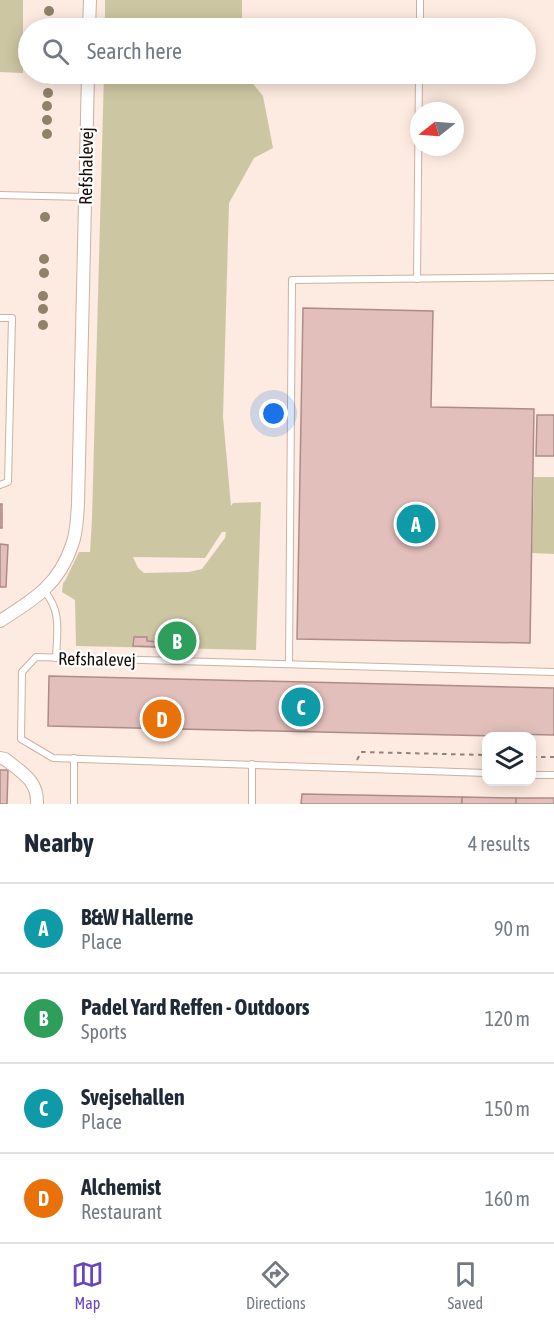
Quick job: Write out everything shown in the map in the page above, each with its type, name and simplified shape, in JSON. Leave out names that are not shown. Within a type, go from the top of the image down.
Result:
[{"type":"street","points":[[89,18],[90,0]]},
{"type":"street","name":"Refshalevej","points":[[0,621],[44,591],[61,572],[73,544],[78,504],[88,84]]},
{"type":"street","points":[[0,758],[5,759],[34,784],[37,804]]},
{"type":"lane","points":[[420,0],[420,18]]},
{"type":"lane","points":[[417,279],[419,84]]},
{"type":"lane","points":[[0,195],[85,197]]},
{"type":"lane","points":[[289,664],[292,280],[554,277]]},
{"type":"lane","points":[[0,318],[12,318],[8,482],[0,485]]},
{"type":"lane","points":[[44,591],[51,599],[57,614],[56,658]]},
{"type":"lane","name":"Refshalevej","points":[[482,773],[53,758],[21,739],[22,672],[36,657],[554,672]]},
{"type":"lane","points":[[74,758],[74,804]]},
{"type":"lane","points":[[252,764],[252,804]]},
{"type":"lane","points":[[536,774],[554,775]]},
{"type":"path","points":[[353,768],[361,752],[482,755]]},
{"type":"path","points":[[536,757],[554,757]]},
{"type":"shaded area","points":[[0,0],[23,0],[23,18],[18,18],[18,73],[0,72]]},
{"type":"shaded area","points":[[105,0],[242,0],[242,18],[105,18]]},
{"type":"shaded area","points":[[104,84],[253,84],[263,96],[273,148],[254,158],[229,203],[223,417],[231,506],[233,503],[261,502],[256,650],[76,646],[75,600],[62,592],[63,583],[79,552],[90,552]],"holes":[[[222,532],[226,532],[225,538],[202,569],[189,572],[144,573],[138,568],[133,557],[205,558]]]},
{"type":"shaded area","points":[[534,477],[554,477],[554,554],[532,553]]},
{"type":"building","points":[[303,308],[433,311],[431,407],[534,409],[530,643],[297,639]]},
{"type":"building","points":[[537,415],[554,415],[554,456],[536,456]]},
{"type":"building","points":[[0,504],[2,504],[2,528],[0,528]]},
{"type":"building","points":[[0,544],[8,545],[6,587],[0,587]]},
{"type":"building","points":[[134,637],[147,637],[147,641],[159,642],[159,647],[133,646]]},
{"type":"building","points":[[167,642],[187,642],[187,648],[167,647]]},
{"type":"building","points":[[49,676],[554,688],[554,735],[536,735],[536,732],[482,732],[482,736],[48,726]]},
{"type":"building","points":[[0,770],[8,770],[7,804],[0,804]]},
{"type":"building","points":[[302,794],[462,797],[462,804],[301,804]]},
{"type":"building","points":[[462,797],[516,798],[516,804],[462,804]]},
{"type":"building","points":[[516,798],[554,798],[554,804],[516,804]]},
{"type":"place","name":"B&W Hallerne","points":[[416,524]]},
{"type":"place","name":"Padel Yard Reffen - Outdoors","points":[[177,641]]},
{"type":"place","name":"Svejsehallen","points":[[301,707]]},
{"type":"place","name":"Alchemist","points":[[162,719]]}]
